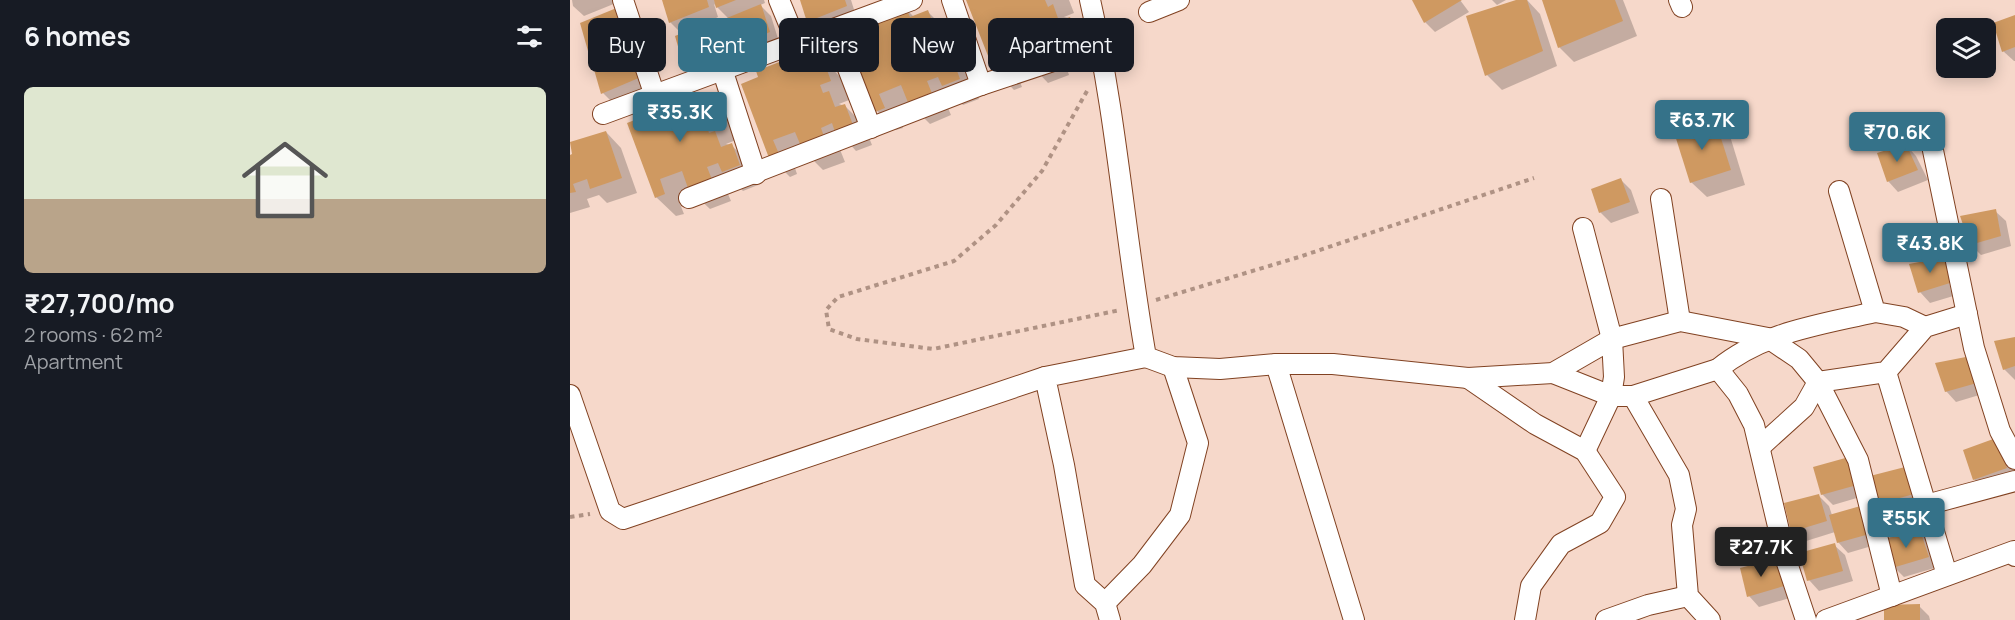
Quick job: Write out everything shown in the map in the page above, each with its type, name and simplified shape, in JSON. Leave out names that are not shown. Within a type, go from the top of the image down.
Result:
[{"type":"street","points":[[623,0],[655,96]]},
{"type":"street","points":[[779,0],[786,18]]},
{"type":"street","points":[[865,18],[912,0]]},
{"type":"street","points":[[952,0],[981,85]]},
{"type":"street","points":[[1090,0],[1094,18]]},
{"type":"street","points":[[1149,12],[1179,0]]},
{"type":"street","points":[[603,114],[723,72],[756,174]]},
{"type":"street","points":[[849,72],[871,128]]},
{"type":"street","points":[[689,198],[1020,72]]},
{"type":"street","points":[[1105,72],[1146,357]]},
{"type":"street","points":[[1930,136],[1966,314],[1986,393],[2000,431],[2015,459]]},
{"type":"street","points":[[1839,190],[1875,312]]},
{"type":"street","points":[[1661,199],[1680,321]]},
{"type":"street","points":[[1583,228],[1612,339],[1614,377],[1611,396],[1585,451]]},
{"type":"street","points":[[570,394],[610,511],[623,519],[1045,377],[1146,357],[1173,367],[1220,369],[1276,364],[1333,364],[1468,378],[1553,373],[1611,396],[1633,396],[1718,369],[1737,353],[1768,338],[1875,312],[1904,317],[1925,327]]},
{"type":"street","points":[[1761,446],[1803,406],[1818,382],[1886,372],[1925,327],[1966,314]]},
{"type":"street","points":[[1553,373],[1612,339],[1680,321],[1768,338],[1799,358],[1818,382],[1858,460],[1892,596]]},
{"type":"street","points":[[1276,364],[1354,620]]},
{"type":"street","points":[[1045,377],[1064,465],[1085,585],[1108,612],[1180,515],[1198,443],[1173,367]]},
{"type":"street","points":[[1718,369],[1737,394],[1754,425],[1761,446],[1786,560],[1806,620]]},
{"type":"street","points":[[1886,372],[1947,575]]},
{"type":"street","points":[[1468,378],[1535,424],[1585,451],[1615,496],[1600,523],[1561,544],[1531,586],[1525,620]]},
{"type":"street","points":[[1633,396],[1679,475],[1686,509],[1682,525],[1688,596],[1710,620]]},
{"type":"street","points":[[1926,505],[2015,481]]},
{"type":"street","points":[[1826,620],[1857,614],[1892,596],[2015,553]]},
{"type":"street","points":[[1606,620],[1648,605],[1688,596]]},
{"type":"path","points":[[1098,72],[1042,171],[996,225],[954,261],[838,297],[826,310],[828,328],[857,339],[933,349],[1137,306],[1299,257],[1534,178]]},
{"type":"building","points":[[662,0],[707,0],[709,7],[669,23]]},
{"type":"building","points":[[714,0],[736,0],[716,8]]},
{"type":"building","points":[[800,0],[845,0],[847,6],[817,18],[806,18]]},
{"type":"building","points":[[966,0],[1045,0],[1048,7],[1053,4],[1058,18],[988,18],[988,56],[976,25],[976,18],[973,18]]},
{"type":"building","points":[[1412,0],[1462,0],[1424,23]]},
{"type":"building","points":[[1516,0],[1527,0],[1543,51],[1485,76],[1466,16]]},
{"type":"building","points":[[1542,0],[1615,0],[1623,21],[1558,48]]},
{"type":"building","points":[[761,4],[766,18],[727,18]]},
{"type":"building","points":[[619,7],[623,18],[592,18]]},
{"type":"building","points":[[906,8],[910,17],[928,10],[931,18],[891,18],[891,72],[957,72],[960,79],[942,86],[938,77],[927,81],[933,96],[909,105],[901,85],[879,94],[885,108],[875,112],[860,72],[879,72],[878,18]]},
{"type":"building","points":[[2015,15],[2015,47],[2002,52],[1996,33],[1996,22]]},
{"type":"building","points":[[588,20],[588,51],[580,23]]},
{"type":"building","points":[[779,62],[779,72],[828,72],[831,81],[820,85],[823,93],[829,91],[835,107],[845,104],[853,125],[835,132],[832,123],[821,128],[826,142],[803,151],[795,132],[773,140],[779,154],[769,158],[741,84],[758,77],[756,72],[767,72],[767,67]]},
{"type":"building","points":[[595,72],[639,72],[641,77],[601,94]]},
{"type":"building","points":[[687,93],[690,103],[708,96],[717,120],[706,124],[709,133],[715,131],[721,147],[732,143],[740,165],[722,172],[718,163],[707,167],[713,182],[689,191],[682,171],[660,179],[665,194],[655,198],[627,123],[645,116],[642,110]]},
{"type":"building","points":[[1715,119],[1731,170],[1690,183],[1674,132]]},
{"type":"building","points":[[606,131],[622,178],[590,189],[587,179],[573,184],[576,192],[570,193],[570,155],[572,154],[570,142]]},
{"type":"building","points":[[1906,144],[1918,170],[1887,182],[1877,153]]},
{"type":"building","points":[[1621,178],[1630,202],[1599,213],[1591,189]]},
{"type":"building","points":[[1996,209],[2001,236],[1970,245],[1960,216]]},
{"type":"building","points":[[1945,257],[1950,283],[1918,293],[1909,264]]},
{"type":"building","points":[[2015,337],[2015,366],[2003,370],[1994,341]]},
{"type":"building","points":[[1971,356],[1977,383],[1945,392],[1935,363]]},
{"type":"building","points":[[1996,438],[2007,468],[1973,480],[1963,450]]},
{"type":"building","points":[[1849,457],[1857,485],[1821,495],[1813,467]]},
{"type":"building","points":[[1905,467],[1914,494],[1878,504],[1870,476]]},
{"type":"building","points":[[1819,494],[1827,521],[1791,532],[1784,503]]},
{"type":"building","points":[[1913,497],[1921,524],[1885,535],[1877,506]]},
{"type":"building","points":[[1864,505],[1873,533],[1837,543],[1829,515]]},
{"type":"building","points":[[1920,530],[1929,557],[1892,568],[1885,539]]},
{"type":"building","points":[[1835,543],[1843,571],[1807,581],[1799,553]]},
{"type":"building","points":[[1775,559],[1784,586],[1747,597],[1740,568]]},
{"type":"building","points":[[1920,604],[1920,620],[1884,620],[1884,605]]}]
